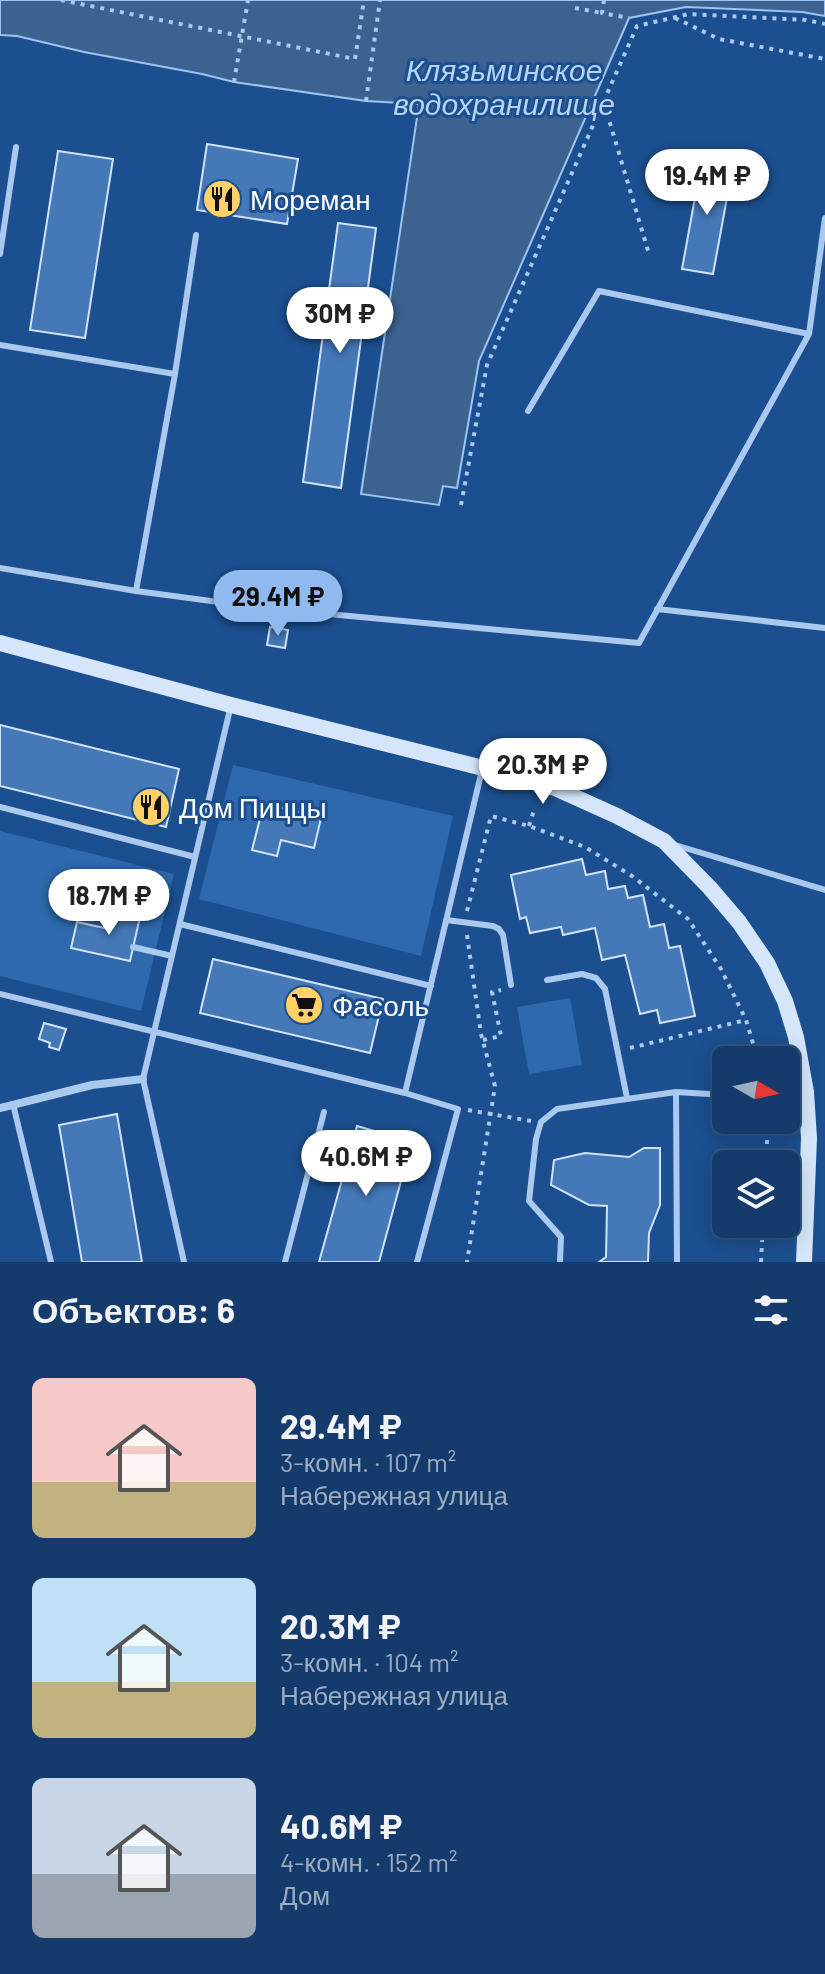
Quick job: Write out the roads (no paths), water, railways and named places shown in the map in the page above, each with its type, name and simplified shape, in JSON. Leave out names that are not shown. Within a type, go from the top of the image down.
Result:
[{"type":"street","points":[[0,643],[555,788],[664,841],[739,922],[767,963],[793,1025],[806,1092],[809,1138],[804,1262]]},
{"type":"street","points":[[0,1108],[92,1085],[143,1079]]},
{"type":"lane","points":[[0,254],[16,147]]},
{"type":"lane","points":[[0,568],[264,608],[639,643],[809,334],[825,218]]},
{"type":"lane","points":[[136,591],[196,235]]},
{"type":"lane","points":[[528,411],[599,291],[809,334]]},
{"type":"lane","points":[[0,345],[175,374]]},
{"type":"lane","points":[[657,609],[825,628]]},
{"type":"lane","points":[[184,1262],[143,1079],[231,705]]},
{"type":"lane","points":[[405,1093],[483,768]]},
{"type":"lane","points":[[0,807],[195,857]]},
{"type":"lane","points":[[664,841],[825,890]]},
{"type":"lane","points":[[446,920],[499,929],[503,935],[511,985]]},
{"type":"lane","points":[[180,924],[431,986]]},
{"type":"lane","points":[[133,947],[172,956]]},
{"type":"lane","points":[[547,980],[582,974],[596,978],[605,989],[627,1098]]},
{"type":"lane","points":[[0,994],[405,1093],[458,1109],[417,1262]]},
{"type":"lane","points":[[676,1092],[677,1262]]},
{"type":"lane","points":[[560,1262],[561,1237],[529,1201],[541,1122],[557,1109],[676,1092],[712,1094]]},
{"type":"lane","points":[[800,1093],[806,1092]]},
{"type":"lane","points":[[13,1104],[51,1262]]},
{"type":"lane","points":[[285,1262],[324,1112]]},
{"type":"water","name":"Клязьминское водохранилище","points":[[0,0],[825,0],[825,16],[802,12],[686,7],[629,18],[479,361],[457,488],[443,486],[439,505],[361,494],[419,104],[366,101],[234,82],[0,35]]},
{"type":"place","name":"Мореман","points":[[222,199]]},
{"type":"place","name":"Дом Пиццы","points":[[151,807]]},
{"type":"place","name":"Фасоль","points":[[304,1005]]}]
